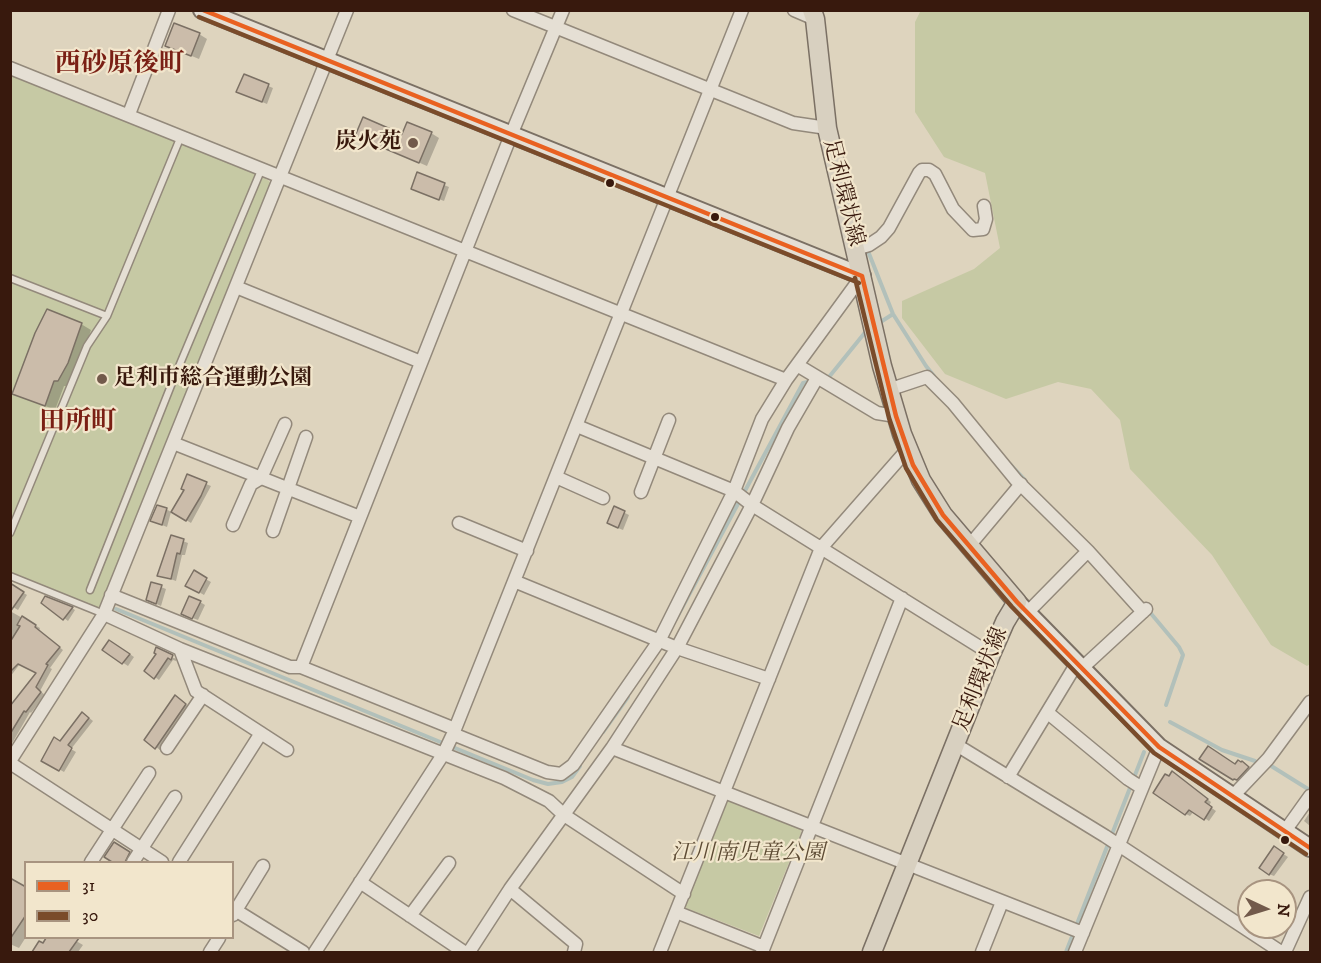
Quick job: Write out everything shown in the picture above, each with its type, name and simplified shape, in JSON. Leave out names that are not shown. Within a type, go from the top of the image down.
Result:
[{"type":"main road","name":"足利環状線","points":[[814,15],[827,128],[863,247],[862,276],[888,390],[907,450],[921,480],[943,515],[1022,608],[1005,622],[991,654],[872,952]]},
{"type":"street","points":[[129,114],[169,10]]},
{"type":"street","points":[[111,595],[290,667],[301,668],[547,772],[561,774],[583,753],[659,641],[734,491],[762,419],[786,380],[862,276],[202,10]]},
{"type":"street","points":[[160,861],[10,762],[104,614],[347,10]]},
{"type":"street","points":[[513,10],[793,123],[827,128]]},
{"type":"street","points":[[301,668],[511,135],[563,10]]},
{"type":"street","points":[[315,952],[444,753],[454,731],[742,10]]},
{"type":"street","points":[[794,10],[814,15]]},
{"type":"street","points":[[10,68],[466,249],[786,380]]},
{"type":"street","points":[[863,247],[882,237],[889,228],[922,170],[929,170],[934,174],[953,208],[973,230],[983,229],[986,219],[984,207]]},
{"type":"street","points":[[236,286],[421,362]]},
{"type":"street","points":[[797,366],[877,413],[896,417]]},
{"type":"street","points":[[888,390],[927,377],[1021,484],[1144,610],[1079,666],[1008,777]]},
{"type":"street","points":[[469,952],[510,889],[612,748],[677,648],[753,505],[788,428],[817,378]]},
{"type":"street","points":[[641,492],[669,420]]},
{"type":"street","points":[[233,525],[251,484],[261,478],[285,424]]},
{"type":"street","points":[[577,426],[734,491],[991,654]]},
{"type":"street","points":[[273,531],[306,437]]},
{"type":"street","points":[[173,443],[360,517]]},
{"type":"street","points":[[660,952],[821,548],[907,450]]},
{"type":"street","points":[[556,477],[603,498]]},
{"type":"street","points":[[969,546],[1021,484]]},
{"type":"street","points":[[459,523],[526,551]]},
{"type":"street","points":[[1088,551],[1022,608],[1159,747],[1232,798],[1311,848]]},
{"type":"street","points":[[514,581],[677,648],[769,680]]},
{"type":"street","points":[[676,912],[763,950],[902,598]]},
{"type":"street","points":[[104,614],[180,649],[504,778],[549,801],[564,815],[684,894]]},
{"type":"street","points":[[180,649],[196,691],[287,750]]},
{"type":"street","points":[[167,748],[203,695]]},
{"type":"street","points":[[1232,798],[1268,759],[1311,702]]},
{"type":"street","points":[[1048,712],[1135,784]]},
{"type":"street","points":[[180,861],[261,733]]},
{"type":"street","points":[[955,744],[1283,952],[1311,897]]},
{"type":"street","points":[[1075,952],[1077,931],[1135,784],[1159,747]]},
{"type":"street","points":[[612,748],[1077,931]]},
{"type":"street","points":[[92,861],[149,773]]},
{"type":"street","points":[[1285,831],[1311,796]]},
{"type":"street","points":[[135,861],[174,797]]},
{"type":"street","points":[[410,916],[449,863]]},
{"type":"street","points":[[263,867],[234,911],[303,952]]},
{"type":"street","points":[[360,882],[464,952]]},
{"type":"street","points":[[510,889],[576,944],[574,952]]},
{"type":"street","points":[[982,952],[1002,902]]},
{"type":"street","points":[[210,952],[218,939]]},
{"type":"lane","points":[[10,533],[87,346],[107,316],[181,135]]},
{"type":"lane","points":[[90,590],[172,383],[262,167]]},
{"type":"lane","points":[[10,278],[107,316]]},
{"type":"lane","points":[[10,576],[104,614]]},
{"type":"green space","points":[[921,10],[1310,11],[1310,664],[1307,666],[1271,645],[1212,555],[1130,469],[1120,420],[1091,389],[1058,382],[1006,399],[945,374],[902,318],[902,301],[974,269],[1000,248],[985,173],[944,157],[915,112],[915,22]]},
{"type":"green space","name":"足利市総合運動公園","points":[[11,74],[249,169],[269,181],[271,185],[108,591],[99,608],[11,572]]},
{"type":"green space","name":"江川南児童公園","points":[[731,800],[800,827],[801,833],[759,936],[686,908],[685,903],[725,802]]},
{"type":"building","points":[[174,23],[200,33],[191,56],[165,46]]},
{"type":"building","points":[[244,74],[269,84],[262,102],[236,92]]},
{"type":"building","points":[[363,117],[402,134],[407,122],[432,132],[419,163],[355,136]]},
{"type":"building","points":[[417,172],[445,183],[439,200],[411,189]]},
{"type":"building","points":[[47,309],[82,323],[68,363],[58,381],[54,381],[45,406],[12,394],[35,333]]},
{"type":"building","points":[[187,474],[207,482],[186,521],[171,512],[184,490],[181,489]]},
{"type":"building","points":[[157,505],[167,508],[162,525],[150,521]]},
{"type":"building","points":[[614,506],[625,511],[618,528],[607,523]]},
{"type":"building","points":[[171,535],[184,539],[180,554],[177,553],[171,579],[157,576]]},
{"type":"building","points":[[194,570],[207,578],[199,593],[185,586]]},
{"type":"building","points":[[151,582],[162,585],[156,604],[146,600]]},
{"type":"building","points":[[10,583],[24,592],[10,612]]},
{"type":"building","points":[[45,596],[73,607],[63,620],[41,603]]},
{"type":"building","points":[[189,596],[201,601],[192,619],[181,614]]},
{"type":"building","points":[[22,616],[36,625],[35,627],[60,647],[46,664],[48,665],[36,687],[41,692],[26,712],[24,711],[10,734],[10,706],[36,673],[18,664],[10,672],[10,642],[20,626],[17,625]]},
{"type":"building","points":[[109,640],[130,654],[122,664],[102,650]]},
{"type":"building","points":[[156,647],[173,655],[171,660],[168,658],[154,679],[144,671],[156,654],[154,653]]},
{"type":"building","points":[[175,695],[186,704],[155,749],[144,740]]},
{"type":"building","points":[[82,712],[89,718],[68,745],[72,748],[59,771],[41,761],[54,737],[60,741]]},
{"type":"building","points":[[1208,746],[1235,764],[1238,760],[1249,767],[1237,780],[1233,780],[1199,759]]},
{"type":"building","points":[[1172,771],[1208,799],[1205,802],[1212,807],[1204,820],[1189,810],[1185,815],[1153,793],[1165,774],[1169,776]]},
{"type":"building","points":[[114,842],[130,852],[126,861],[110,861],[104,857]]},
{"type":"building","points":[[1274,846],[1284,853],[1269,875],[1259,868]]},
{"type":"building","points":[[10,878],[24,886],[24,918],[10,939]]},
{"type":"building","points":[[45,939],[78,939],[69,952],[32,952],[39,941],[43,943]]},
{"type":"waterway","points":[[851,194],[864,241],[893,314],[934,376]]},
{"type":"waterway","points":[[879,323],[893,314]]},
{"type":"waterway","points":[[825,378],[829,377],[867,330]]},
{"type":"waterway","points":[[676,619],[803,383],[812,381]]},
{"type":"waterway","points":[[1010,464],[1025,480]]},
{"type":"waterway","points":[[116,609],[533,780],[548,784],[562,782],[572,777],[580,766]]},
{"type":"waterway","points":[[1148,610],[1183,655],[1166,705]]},
{"type":"waterway","points":[[603,732],[628,697]]},
{"type":"waterway","points":[[1170,722],[1222,750],[1255,761]]},
{"type":"waterway","points":[[1066,952],[1144,752]]},
{"type":"waterway","points":[[1268,764],[1308,789]]},
{"type":"transit line","name":"31","points":[[203,10],[862,276]]},
{"type":"transit line","name":"30","points":[[199,17],[859,283]]},
{"type":"transit line","name":"31","points":[[862,276],[896,416],[913,465],[943,515],[1017,602],[1159,747],[1310,848]]},
{"type":"transit line","name":"30","points":[[855,278],[889,418],[906,468],[937,520],[1012,607],[1154,753],[1306,854]]},
{"type":"place","name":"炭火苑","points":[[413,143]]},
{"type":"place","name":"足利市総合運動公園","points":[[102,379]]},
{"type":"district","name":"西砂原後町","points":[[120,66]]},
{"type":"district","name":"田所町","points":[[78,424]]}]
